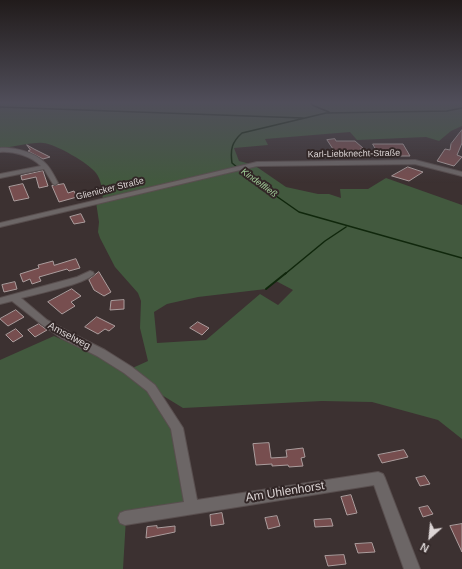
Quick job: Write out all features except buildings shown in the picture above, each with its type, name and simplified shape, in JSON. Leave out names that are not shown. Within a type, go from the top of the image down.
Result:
[{"type":"street","points":[[0,150],[11,149],[20,151],[42,162],[55,183]]},
{"type":"street","name":"Karl-Liebknecht-Straße","points":[[225,171],[257,164],[415,162],[462,174]]},
{"type":"street","points":[[0,176],[44,167]]},
{"type":"street","name":"Glienicker Straße","points":[[0,225],[225,171]]},
{"type":"street","points":[[0,301],[80,279],[90,274]]},
{"type":"street","name":"Amselweg","points":[[14,297],[29,312],[44,322],[65,335],[101,353],[128,370],[151,388],[177,428],[192,507]]},
{"type":"street","name":"Am Uhlenhorst","points":[[125,518],[378,478],[412,569]]},
{"type":"green space","points":[[0,130],[454,130],[439,141],[426,137],[357,140],[350,132],[265,139],[268,145],[234,148],[239,161],[254,165],[286,187],[318,194],[329,194],[341,198],[340,189],[368,189],[386,178],[462,205],[462,439],[438,420],[372,402],[322,401],[183,408],[152,389],[177,428],[192,507],[126,518],[123,569],[0,569],[0,360],[54,336],[128,370],[148,361],[140,328],[141,301],[138,293],[115,267],[98,232],[99,222],[96,202],[103,200],[101,183],[98,176],[87,165],[55,146],[43,143],[0,149]],"holes":[[[276,281],[293,290],[278,305],[260,294],[206,340],[157,343],[154,312],[167,304],[198,297],[266,289]]]},
{"type":"waterway","name":"Kindelfließ","points":[[256,130],[242,133],[236,140],[232,146],[232,163],[249,177],[299,212],[462,258]]},
{"type":"waterway","points":[[285,274],[325,241],[346,227]]},
{"type":"waterway","points":[[266,289],[286,273]]}]
